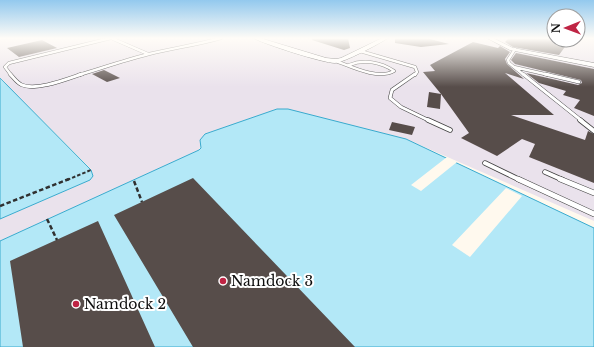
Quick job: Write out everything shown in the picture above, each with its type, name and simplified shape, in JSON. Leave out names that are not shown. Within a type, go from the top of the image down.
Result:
[{"type":"street","points":[[306,54],[325,60],[336,61],[352,54]]},
{"type":"street","points":[[541,54],[594,65]]},
{"type":"lane","points":[[47,54],[9,64],[5,67],[20,84],[29,86],[59,81],[147,54]]},
{"type":"lane","points":[[371,54],[415,67],[417,72],[413,77],[392,90],[390,95],[392,100],[401,107],[450,130]]},
{"type":"lane","points":[[512,54],[508,60],[512,66],[594,131]]},
{"type":"lane","points":[[336,61],[349,65],[382,75],[388,75],[394,72],[388,68],[366,62],[358,61],[349,65]]},
{"type":"lane","points":[[512,66],[579,82]]},
{"type":"lane","points":[[485,163],[594,214]]},
{"type":"lane","points":[[545,172],[594,193]]},
{"type":"path","points":[[0,206],[91,170]]},
{"type":"path","points":[[134,181],[142,202]]},
{"type":"path","points":[[46,219],[57,240]]},
{"type":"shaded area","points":[[0,54],[594,54],[594,221],[406,139],[277,109],[205,134],[199,150],[0,241],[0,219],[90,180],[93,176],[91,169],[0,78]]},
{"type":"water","points":[[0,78],[91,170],[93,176],[90,180],[0,219]]},
{"type":"water","points":[[277,109],[288,109],[406,139],[594,228],[594,347],[0,347],[0,241],[199,150],[201,148],[200,140],[205,134]]},
{"type":"pier","points":[[447,157],[457,162],[421,191],[411,185]]},
{"type":"pier","points":[[506,188],[522,196],[470,257],[452,245]]},
{"type":"building","points":[[15,54],[31,54],[19,57]]},
{"type":"building","points":[[450,54],[508,54],[505,59],[507,64],[524,79],[505,73],[554,115],[511,115],[585,140],[588,131],[594,134],[594,183],[529,157],[535,144],[522,139],[497,156],[461,138],[469,133],[423,72],[435,71],[430,65]]},
{"type":"building","points":[[515,54],[522,54],[594,69],[594,116],[574,108],[580,100],[563,95],[566,91],[539,83],[526,73],[578,85],[582,83],[581,80],[515,64],[511,60]]},
{"type":"building","points":[[104,70],[120,78],[107,82],[92,74]]},
{"type":"building","points":[[429,92],[441,94],[440,109],[427,107]]},
{"type":"building","points":[[392,122],[415,127],[412,135],[389,130]]},
{"type":"building","name":"Namdock 3","points":[[193,178],[355,347],[193,347],[114,215]]},
{"type":"building","name":"Namdock 2","points":[[98,221],[155,347],[23,347],[10,261]]},
{"type":"place","name":"Namdock 3","points":[[223,281]]},
{"type":"place","name":"Namdock 2","points":[[76,304]]}]
